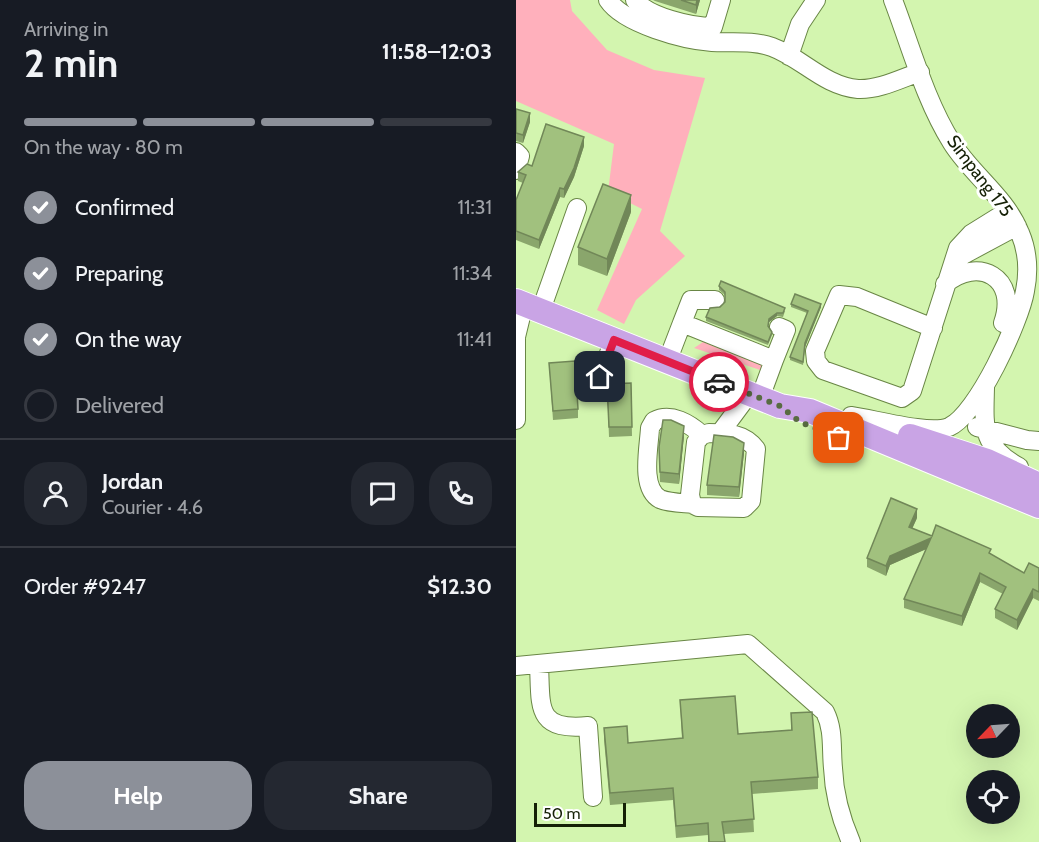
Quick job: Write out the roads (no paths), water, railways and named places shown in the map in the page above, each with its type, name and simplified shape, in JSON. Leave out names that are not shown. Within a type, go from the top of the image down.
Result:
[{"type":"main road","points":[[527,305],[763,399],[810,411],[1039,506]]},
{"type":"main road","points":[[763,399],[800,422],[1039,523]]},
{"type":"main road","points":[[810,411],[831,410],[851,416],[987,462],[1039,485]]},
{"type":"street","points":[[608,0],[622,15],[638,10],[701,34],[756,42],[773,47],[837,84],[860,89],[878,86],[920,72]]},
{"type":"street","points":[[701,34],[713,27],[721,0]]},
{"type":"street","points":[[789,56],[800,24],[816,0]]},
{"type":"street","name":"Simpang 175","points":[[893,0],[920,72],[952,143],[1012,218],[1026,251],[1028,272],[1025,293],[986,385],[958,422]]},
{"type":"street","points":[[516,152],[520,156],[516,170]]},
{"type":"street","points":[[516,420],[516,337],[527,305],[577,208]]},
{"type":"street","points":[[933,328],[857,297],[839,295],[815,351],[816,361],[823,370],[902,398],[912,391],[933,328],[948,275],[963,255],[1012,218]]},
{"type":"street","points":[[948,275],[960,276],[976,272],[996,278],[1006,290],[1008,309],[986,385]]},
{"type":"street","points":[[667,362],[691,300],[715,300]]},
{"type":"street","points":[[682,323],[774,360]]},
{"type":"street","points":[[692,504],[690,495],[696,442],[763,399],[774,360],[786,330],[779,327]]},
{"type":"street","points":[[600,377],[614,340]]},
{"type":"street","name":"Simpang 175","points":[[986,385],[985,428],[995,450],[1005,459],[1039,478]]},
{"type":"street","points":[[851,416],[937,431],[958,422],[1039,441]]},
{"type":"street","points":[[669,418],[682,421],[711,434],[749,440],[756,448],[751,501],[744,508],[736,509],[662,500],[654,494],[648,484],[650,428],[654,421],[669,418]]},
{"type":"street","points":[[516,666],[748,644],[825,712],[831,724],[837,799],[851,842]]},
{"type":"street","points":[[539,664],[543,712],[551,723],[561,728],[588,726],[593,797]]}]
